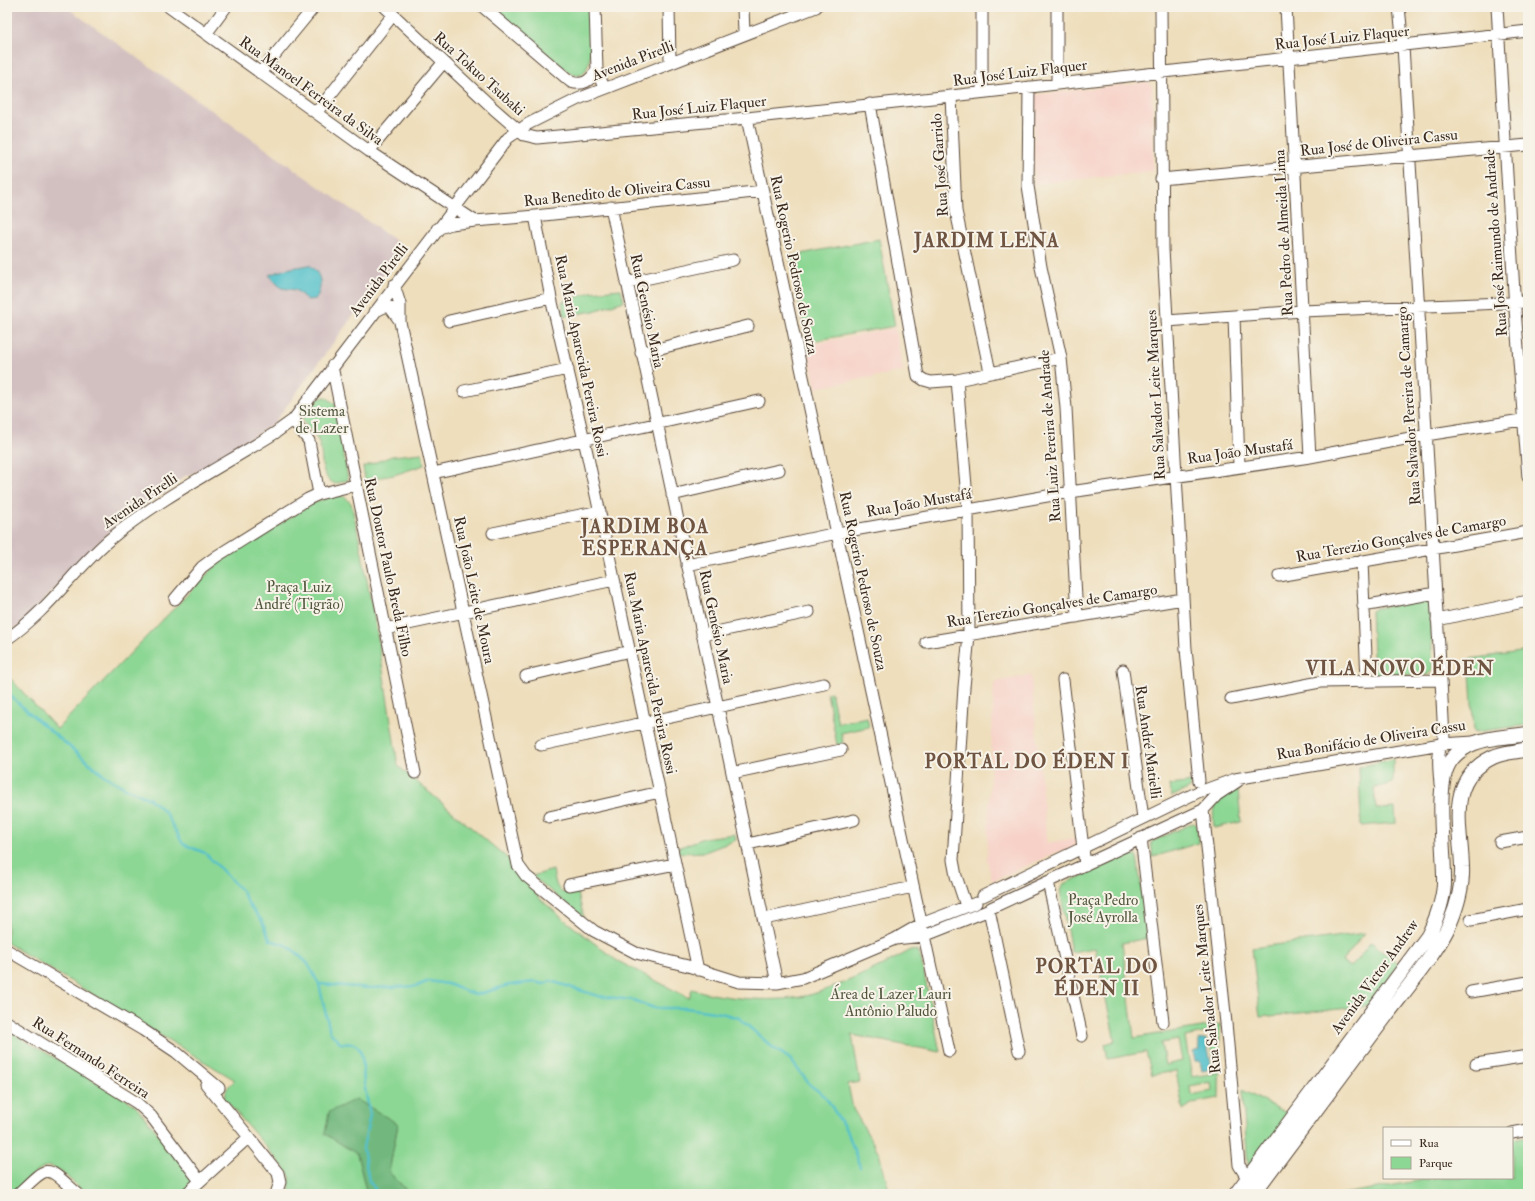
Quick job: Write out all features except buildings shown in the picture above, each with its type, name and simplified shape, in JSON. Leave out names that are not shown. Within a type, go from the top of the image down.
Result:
[{"type":"main road","name":"Rua Bonifácio de Oliveira Cassu","points":[[1483,741],[1528,734]]},
{"type":"main road","name":"Avenida Victor Andrew","points":[[1245,1188],[1428,936],[1439,909],[1444,884],[1442,802],[1445,773],[1448,764],[1464,748],[1483,741]]},
{"type":"main road","points":[[1505,754],[1513,749],[1528,745]]},
{"type":"main road","points":[[1505,754],[1528,749]]},
{"type":"main road","name":"Avenida Victor Andrew","points":[[1245,1188],[1258,1177],[1269,1173],[1440,941],[1456,906],[1461,880],[1462,853],[1458,806],[1462,790],[1471,775],[1487,760],[1505,754]]},
{"type":"main road","points":[[1442,822],[1447,829],[1450,846],[1462,853]]},
{"type":"street","name":"Rua Manoel Ferreira da Silva","points":[[169,7],[369,151],[438,197],[452,209]]},
{"type":"street","points":[[206,34],[226,7]]},
{"type":"street","points":[[260,72],[314,7]]},
{"type":"street","points":[[483,7],[571,82],[578,84],[585,83],[592,78],[596,70]]},
{"type":"street","points":[[596,7],[596,70],[604,88]]},
{"type":"street","points":[[669,7],[670,62]]},
{"type":"street","points":[[743,7],[744,33]]},
{"type":"street","name":"Avenida Pirelli","points":[[7,639],[28,624],[109,541],[142,515],[275,433],[292,420],[452,209],[508,138],[518,130],[578,98],[744,33],[816,7]]},
{"type":"street","points":[[982,7],[982,92]]},
{"type":"street","points":[[1056,7],[1057,84]]},
{"type":"street","name":"Rua Salvador Leite Marques","points":[[1160,7],[1163,249],[1186,649],[1226,1023],[1239,1165],[1244,1172],[1245,1188]]},
{"type":"street","name":"Rua Pedro de Almeida Lima","points":[[1286,7],[1296,167],[1310,457]]},
{"type":"street","name":"Rua Salvador Pereira de Camargo","points":[[1399,7],[1403,46],[1417,306],[1441,680],[1444,739],[1441,744],[1439,765],[1442,802]]},
{"type":"street","name":"Rua José Raimundo de Andrade","points":[[1497,7],[1515,303],[1526,419],[1528,477]]},
{"type":"street","points":[[316,113],[389,11]]},
{"type":"street","name":"Rua Tokuo Tsubaki","points":[[389,11],[443,63],[518,130]]},
{"type":"street","name":"Rua José Luiz Flaquer","points":[[518,130],[530,138],[537,138],[747,118],[1289,59],[1528,31]]},
{"type":"street","points":[[369,151],[443,63]]},
{"type":"street","points":[[571,82],[578,98]]},
{"type":"street","name":"Rua Luiz Pereira de Andrade","points":[[1029,87],[1028,186],[1041,267],[1062,358],[1077,616]]},
{"type":"street","name":"Rua José Garrido","points":[[951,96],[956,211],[990,372]]},
{"type":"street","points":[[870,104],[918,376],[931,382],[957,380],[1062,358]]},
{"type":"street","name":"Rua Rogerio Pedroso de Souza","points":[[747,118],[948,1051]]},
{"type":"street","name":"Rua José de Oliveira Cassu","points":[[1161,179],[1528,145]]},
{"type":"street","name":"Rua Benedito de Oliveira Cassu","points":[[437,229],[444,226],[472,221],[535,216],[763,191]]},
{"type":"street","name":"Rua Genésio Maria","points":[[611,207],[656,424],[777,983]]},
{"type":"street","points":[[452,209],[472,221]]},
{"type":"street","name":"Rua Maria Aparecida Pereira Rossi","points":[[535,216],[694,948],[693,968]]},
{"type":"street","points":[[626,283],[733,260]]},
{"type":"street","name":"Rua João Leite de Moura","points":[[394,285],[400,304],[400,322],[518,865]]},
{"type":"street","points":[[449,321],[552,298]]},
{"type":"street","points":[[1168,321],[1302,311],[1528,302]]},
{"type":"street","name":"Rua João Leite de Moura","points":[[373,312],[384,307],[390,307],[400,322]]},
{"type":"street","points":[[1234,316],[1239,466]]},
{"type":"street","points":[[641,353],[748,326]]},
{"type":"street","name":"Rua Doutor Paulo Breda Filho","points":[[332,366],[355,485],[415,773]]},
{"type":"street","points":[[464,391],[568,369]]},
{"type":"street","points":[[957,380],[968,510],[969,635],[964,687],[953,860],[960,886],[976,901],[979,910],[989,910],[1019,1051]]},
{"type":"street","points":[[433,473],[759,401]]},
{"type":"street","name":"Rua João Mustafá","points":[[687,565],[837,533],[1070,492],[1239,466],[1310,457],[1426,435],[1526,419]]},
{"type":"street","points":[[292,420],[309,441],[319,494]]},
{"type":"street","points":[[672,495],[779,470]]},
{"type":"street","points":[[175,599],[202,567],[217,556],[319,494],[355,485]]},
{"type":"street","points":[[493,533],[600,511]]},
{"type":"street","name":"Rua Terezio Gonçalves de Camargo","points":[[1279,576],[1528,532]]},
{"type":"street","points":[[1362,561],[1366,681]]},
{"type":"street","points":[[385,629],[614,580]]},
{"type":"street","points":[[1363,606],[1436,593]]},
{"type":"street","name":"Rua Terezio Gonçalves de Camargo","points":[[926,642],[1183,599]]},
{"type":"street","points":[[1437,620],[1528,601]]},
{"type":"street","points":[[702,635],[810,612]]},
{"type":"street","points":[[526,676],[630,651]]},
{"type":"street","name":"Rua André Matielli","points":[[1123,670],[1143,818]]},
{"type":"street","points":[[1063,680],[1085,864]]},
{"type":"street","points":[[1231,699],[1320,682],[1441,680]]},
{"type":"street","points":[[541,745],[824,684]]},
{"type":"street","name":"Rua Bonifácio de Oliveira Cassu","points":[[895,940],[924,936],[989,910],[1141,838],[1201,794],[1219,783],[1441,744],[1483,741]]},
{"type":"street","points":[[732,773],[841,750]]},
{"type":"street","name":"Rua Bonifácio de Oliveira Cassu","points":[[518,865],[526,876],[594,931],[636,953],[739,982],[777,983],[803,978],[895,940],[921,924],[976,901],[1082,846],[1143,818],[1201,794],[1217,795],[1243,778]]},
{"type":"street","points":[[549,817],[660,792]]},
{"type":"street","points":[[748,844],[854,820]]},
{"type":"street","points":[[1500,842],[1528,837]]},
{"type":"street","points":[[1141,838],[1163,1022]]},
{"type":"street","points":[[569,885],[675,864]]},
{"type":"street","points":[[1048,882],[1082,1036]]},
{"type":"street","points":[[764,920],[913,887]]},
{"type":"street","points":[[1471,920],[1528,909]]},
{"type":"street","points":[[7,950],[143,1030],[176,1052],[219,1088]]},
{"type":"street","points":[[1471,992],[1528,982]]},
{"type":"street","name":"Rua Fernando Ferreira","points":[[7,1022],[137,1103],[150,1116],[200,1181]]},
{"type":"street","points":[[1476,1064],[1528,1056]]},
{"type":"street","points":[[189,1063],[278,1173],[280,1182],[276,1194]]},
{"type":"street","points":[[1513,1133],[1528,1130]]},
{"type":"street","points":[[186,1194],[249,1137]]},
{"type":"street","points":[[18,1194],[40,1173],[46,1170],[52,1171],[78,1194]]},
{"type":"shaded area","points":[[7,7],[66,7],[404,247],[274,423],[206,468],[183,477],[167,492],[122,519],[21,624],[7,633]]},
{"type":"shaded area","points":[[1149,82],[1152,86],[1153,171],[1034,184],[1034,95]]},
{"type":"shaded area","points":[[895,328],[903,371],[816,388],[807,345]]},
{"type":"shaded area","points":[[1031,675],[1047,843],[1074,838],[1076,842],[1072,848],[1058,852],[992,881],[987,859],[994,682]]},
{"type":"green space","points":[[491,7],[590,7],[590,51],[589,63],[585,71],[579,75],[570,73]]},
{"type":"green space","points":[[879,239],[895,326],[807,342],[790,256]]},
{"type":"green space","points":[[621,289],[624,301],[594,311],[564,316],[562,302],[591,292]]},
{"type":"green space","points":[[326,397],[335,404],[348,480],[335,484],[326,476],[322,466],[319,442],[302,419],[319,398]]},
{"type":"green space","name":"Sistema de Lazer","points":[[422,453],[424,465],[394,475],[365,480],[363,467],[392,456]]},
{"type":"green space","points":[[343,496],[351,503],[359,538],[377,633],[398,766],[512,862],[538,897],[562,918],[616,960],[689,998],[692,989],[736,998],[785,999],[800,997],[826,990],[851,980],[911,950],[917,951],[921,959],[940,1052],[852,1035],[860,1082],[848,1084],[853,1109],[879,1153],[890,1194],[410,1194],[389,1172],[398,1124],[357,1154],[367,1194],[289,1194],[290,1176],[286,1170],[224,1098],[227,1088],[235,1080],[7,943],[7,675],[57,729],[217,564],[313,503],[329,497]]},
{"type":"green space","points":[[1426,601],[1429,602],[1430,606],[1433,670],[1427,675],[1374,674],[1371,611],[1376,608]]},
{"type":"green space","points":[[1528,651],[1528,725],[1474,732],[1469,659]]},
{"type":"green space","points":[[831,692],[838,723],[867,717],[869,727],[841,733],[843,743],[837,745],[827,693]]},
{"type":"green space","points":[[1393,759],[1393,783],[1374,788],[1376,809],[1395,808],[1396,823],[1361,826],[1359,767]]},
{"type":"green space","points":[[1193,782],[1190,788],[1171,797],[1170,785]]},
{"type":"green space","points":[[1238,789],[1241,822],[1214,828],[1213,820],[1217,803],[1225,795]]},
{"type":"green space","points":[[1193,823],[1196,824],[1199,843],[1153,857],[1151,842]]},
{"type":"green space","points":[[735,834],[736,840],[705,852],[679,853],[678,848],[703,838]]},
{"type":"green space","name":"Praça Pedro José Ayrolla","points":[[1132,854],[1137,856],[1148,938],[1122,943],[1134,1038],[1220,1024],[1219,1098],[1193,1103],[1183,1110],[1176,1071],[1152,1075],[1146,1052],[1108,1059],[1105,1044],[1115,1041],[1095,948],[1071,952],[1060,891],[1063,884]],"holes":[[[1209,1032],[1216,1073],[1192,1077],[1185,1037]],[[1178,1040],[1182,1061],[1165,1065],[1161,1043]],[[1211,1082],[1212,1091],[1191,1095],[1190,1086]]]},
{"type":"green space","points":[[553,870],[555,881],[561,891],[570,892],[577,890],[584,918],[532,876]]},
{"type":"green space","points":[[1365,933],[1342,961],[1351,967],[1371,942],[1399,964],[1370,1006],[1260,1017],[1252,948]]},
{"type":"green space","points":[[7,1030],[132,1103],[192,1175],[194,1181],[183,1194],[86,1194],[63,1173],[49,1166],[35,1173],[12,1194],[7,1194]]},
{"type":"green space","points":[[1242,1090],[1290,1115],[1251,1166],[1248,1165]]},
{"type":"green space","points":[[356,1099],[398,1124],[389,1172],[410,1194],[367,1194],[357,1154],[325,1134],[329,1112]]},
{"type":"green space","points":[[1528,1136],[1528,1194],[1343,1194],[1428,1179],[1513,1179],[1513,1139]]},
{"type":"water","points":[[309,265],[317,272],[320,280],[320,289],[316,299],[307,300],[296,290],[281,288],[269,275],[286,269]]},
{"type":"water","points":[[1206,1039],[1212,1069],[1202,1071],[1200,1061],[1195,1061],[1193,1052],[1200,1050],[1198,1040]]},
{"type":"waterway","points":[[7,693],[105,776],[127,789],[150,799],[165,812],[183,844],[205,853],[242,891],[249,905],[262,921],[270,940],[286,945],[308,964],[319,984],[330,1032],[340,1043],[354,1044],[359,1048],[362,1056],[364,1083],[370,1115],[363,1148],[369,1181],[379,1194]]},
{"type":"waterway","points":[[320,984],[368,988],[417,986],[429,981],[448,984],[476,995],[509,985],[535,982],[544,984],[551,981],[598,996],[633,1000],[654,1008],[686,1008],[721,1013],[739,1018],[771,1046],[790,1059],[810,1085],[825,1096],[848,1133],[860,1167]]},
{"type":"district","name":"JARDIM LENA","points":[[987,241]]},
{"type":"district","name":"JARDIM BOA ESPERANÇA","points":[[645,538]]},
{"type":"district","name":"VILA NOVO ÉDEN","points":[[1400,669]]},
{"type":"district","name":"PORTAL DO ÉDEN I","points":[[1027,762]]},
{"type":"district","name":"PORTAL DO ÉDEN II","points":[[1097,978]]},
{"type":"park label","name":"Praça Luiz André (Tigrão)","points":[[299,596]]},
{"type":"park label","name":"Área de Lazer Lauri Antônio Paludo","points":[[891,1002]]}]
